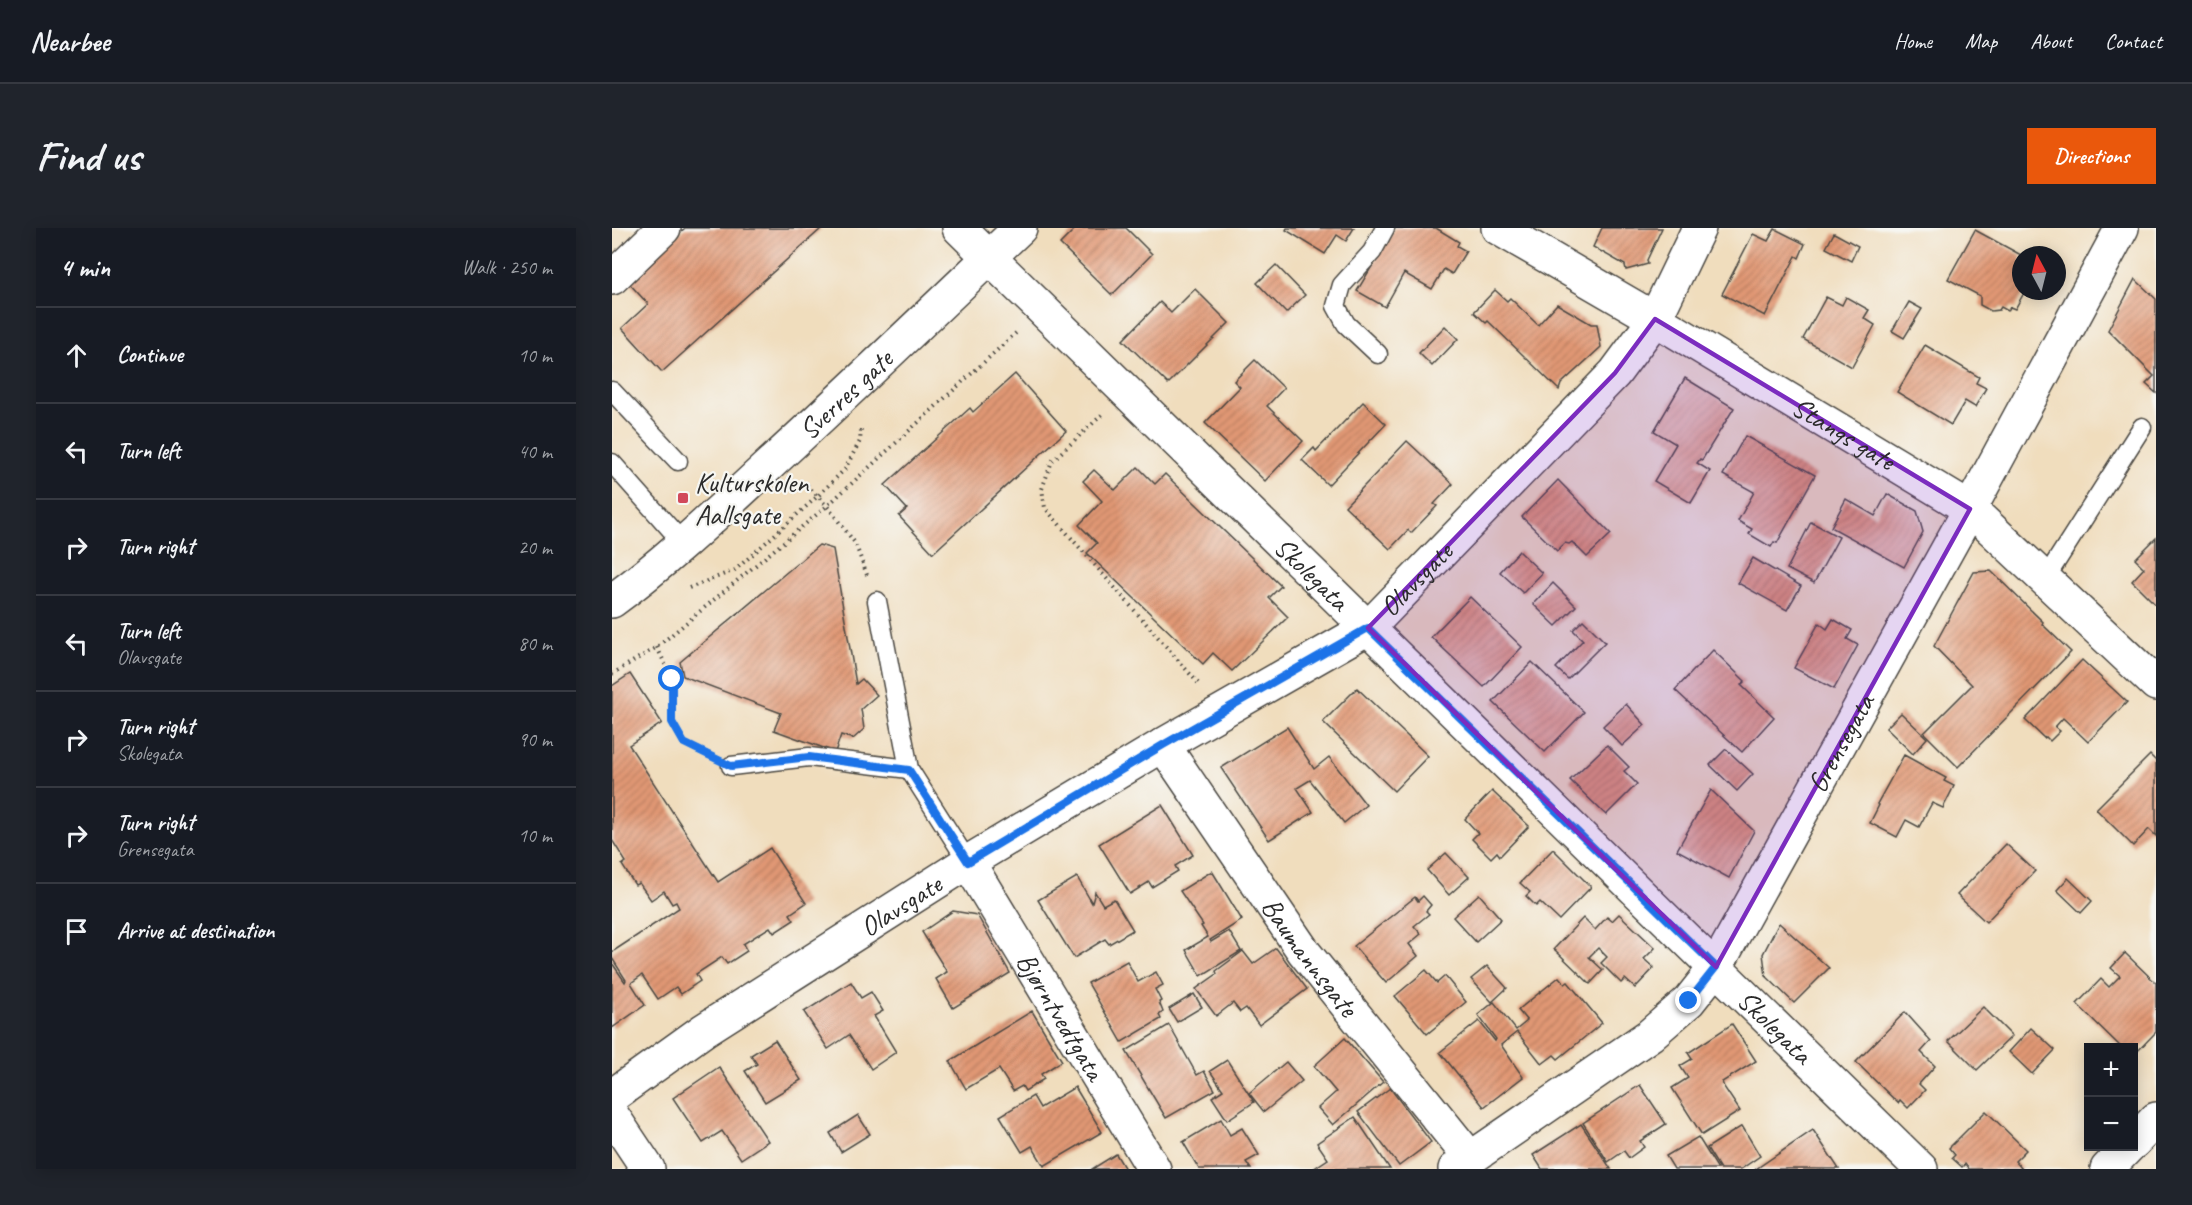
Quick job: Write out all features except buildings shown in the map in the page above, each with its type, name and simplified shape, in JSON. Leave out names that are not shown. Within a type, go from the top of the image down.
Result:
[{"type":"street","points":[[612,278],[664,228]]},
{"type":"street","name":"Skolegata","points":[[959,228],[1921,1169]]},
{"type":"street","name":"Sverres gate","points":[[612,601],[683,543],[866,376],[1020,228]]},
{"type":"street","name":"Stangs gate","points":[[1498,228],[1655,319],[1970,509],[2156,684]]},
{"type":"street","name":"Olavsgate","points":[[612,1096],[704,1030],[968,862],[1163,745],[1368,628],[1615,373],[1655,319],[1699,228]]},
{"type":"street","name":"Grensegata","points":[[1463,1164],[1650,1035],[1689,1001],[1716,967],[1970,509],[2122,228]]},
{"type":"street","name":"Baumannsgate","points":[[1163,745],[1304,952],[1463,1164]]},
{"type":"street","name":"Bjørntvedtgata","points":[[968,862],[1154,1169]]},
{"type":"street","points":[[612,1115],[648,1169]]},
{"type":"street","points":[[2138,1137],[2156,1119]]},
{"type":"street","points":[[2107,1169],[2124,1151]]},
{"type":"lane","points":[[1378,354],[1346,324],[1336,306],[1342,285],[1372,252],[1385,228]]},
{"type":"lane","points":[[612,391],[678,461]]},
{"type":"lane","points":[[2045,579],[2142,428]]},
{"type":"lane","points":[[612,463],[683,543]]},
{"type":"lane","points":[[877,602],[909,770],[968,862]]},
{"type":"lane","points":[[731,766],[809,757],[909,770]]},
{"type":"path","points":[[612,674],[657,647],[827,506],[1042,309]]},
{"type":"path","points":[[678,589],[689,588],[735,570],[845,469],[860,441],[866,376]]},
{"type":"path","points":[[1127,392],[1052,461],[1042,489],[1045,508],[1222,711]]},
{"type":"path","points":[[807,485],[827,506],[855,543],[877,602]]},
{"type":"path","points":[[657,647],[672,679],[672,722],[684,743],[731,766]]},
{"type":"highlighted area","points":[[1655,319],[1970,509],[1716,967],[1368,628],[1615,373]]},
{"type":"place","name":"Kulturskolen Aallsgate","points":[[683,498]]},
{"type":"route","points":[[672,679],[674,702],[672,722],[684,743],[731,766],[809,757],[909,770],[968,862],[1163,745],[1368,628],[1716,967],[1689,1001]]}]
